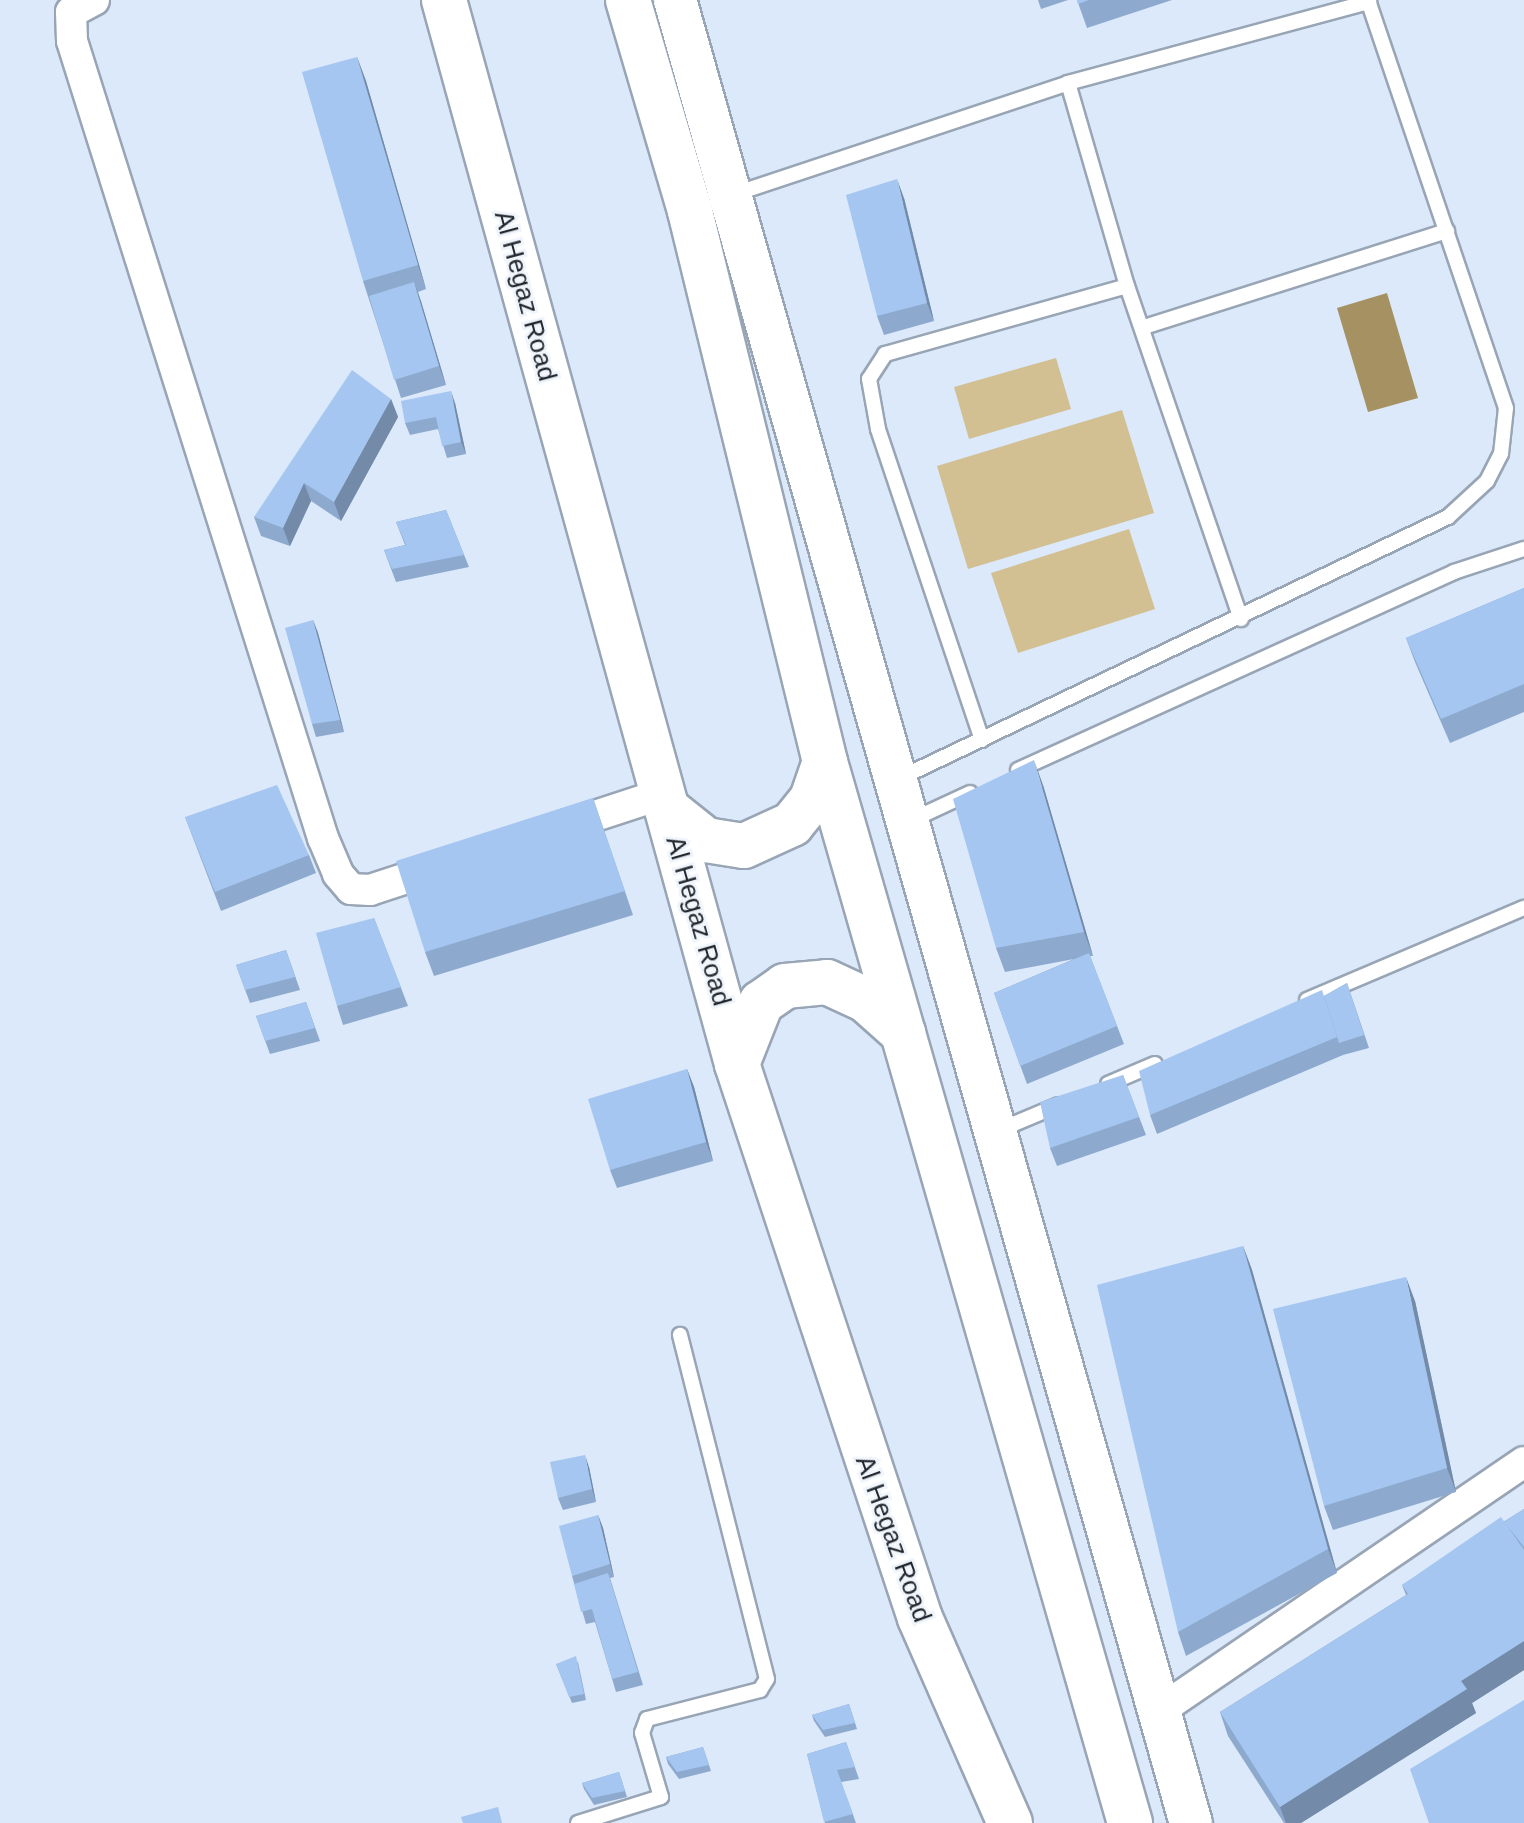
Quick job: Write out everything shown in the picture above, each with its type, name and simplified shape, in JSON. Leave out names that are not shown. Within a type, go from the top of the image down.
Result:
[{"type":"main road","name":"Al Hegaz Road","points":[[444,0],[737,1064],[920,1618],[1010,1823]]},
{"type":"main road","points":[[628,0],[709,204],[896,780],[1162,1709],[1191,1823]]},
{"type":"main road","points":[[675,0],[709,204],[825,762],[1130,1823]]},
{"type":"main road","points":[[664,802],[706,840],[744,846],[768,838],[792,824],[812,799],[825,762]]},
{"type":"main road","points":[[737,1064],[761,1003],[785,986],[827,982],[866,1000],[903,1033]]},
{"type":"street","points":[[94,0],[71,12],[72,41],[338,874],[351,889],[370,890],[472,856]]},
{"type":"street","points":[[531,837],[664,802]]},
{"type":"street","points":[[1162,1709],[1524,1462]]},
{"type":"lane","points":[[709,204],[1068,83],[1368,1],[1506,408],[1501,454],[1487,481],[1448,517],[1241,619],[896,780]]},
{"type":"lane","points":[[1068,83],[1127,286],[1144,327],[1241,619]]},
{"type":"lane","points":[[1144,327],[1447,231]]},
{"type":"lane","points":[[982,740],[878,429],[869,379],[885,354],[1127,286]]},
{"type":"lane","points":[[1009,774],[1454,572],[1524,549]]},
{"type":"lane","points":[[908,821],[981,788]]},
{"type":"lane","points":[[1290,1007],[1524,908]]},
{"type":"lane","points":[[1085,1094],[1173,1057]]},
{"type":"lane","points":[[997,1131],[1070,1100]]},
{"type":"lane","points":[[578,1823],[661,1797],[642,1733],[647,1719],[760,1690],[767,1679],[680,1335]]},
{"type":"shaded area","points":[[1387,293],[1418,398],[1368,412],[1337,308]]},
{"type":"shaded area","points":[[1056,358],[1071,409],[969,439],[954,387]]},
{"type":"shaded area","points":[[1122,410],[1154,513],[968,569],[937,466]]},
{"type":"shaded area","points":[[1129,529],[1155,609],[1018,653],[991,573]]},
{"type":"building","points":[[357,57],[418,265],[363,281],[302,72]]},
{"type":"building","points":[[897,179],[927,303],[877,316],[846,195]]},
{"type":"building","points":[[414,282],[439,366],[394,380],[369,296]]},
{"type":"building","points":[[352,370],[391,399],[334,502],[304,483],[283,528],[254,517]]},
{"type":"building","points":[[451,391],[461,442],[442,446],[436,417],[405,423],[401,401]]},
{"type":"building","points":[[446,510],[464,555],[392,569],[384,550],[406,545],[396,522]]},
{"type":"building","points":[[1524,588],[1524,684],[1441,719],[1406,638]]},
{"type":"building","points":[[313,620],[340,720],[312,724],[285,628]]},
{"type":"building","points":[[1034,760],[1084,932],[996,948],[953,799]]},
{"type":"building","points":[[277,785],[309,855],[215,892],[185,817]]},
{"type":"building","points":[[593,798],[625,891],[425,952],[396,861]]},
{"type":"building","points":[[374,918],[401,987],[337,1006],[316,933]]},
{"type":"building","points":[[286,950],[295,977],[245,990],[236,965]]},
{"type":"building","points":[[1089,953],[1117,1026],[1020,1066],[994,993]]},
{"type":"building","points":[[1347,983],[1364,1035],[1339,1043],[1324,996]]},
{"type":"building","points":[[1322,990],[1337,1037],[1150,1115],[1139,1071]]},
{"type":"building","points":[[306,1002],[315,1028],[265,1041],[256,1016]]},
{"type":"building","points":[[687,1069],[706,1142],[610,1170],[588,1099]]},
{"type":"building","points":[[1123,1075],[1139,1117],[1050,1148],[1040,1102]]},
{"type":"building","points":[[1243,1246],[1328,1549],[1178,1632],[1097,1285]]},
{"type":"building","points":[[1406,1277],[1447,1468],[1324,1506],[1273,1309]]},
{"type":"building","points":[[585,1455],[592,1489],[558,1498],[550,1462]]},
{"type":"building","points":[[1524,1509],[1524,1547],[1504,1522]]},
{"type":"building","points":[[598,1515],[610,1564],[572,1576],[559,1526]]},
{"type":"building","points":[[1501,1517],[1524,1550],[1524,1641],[1461,1681],[1467,1689],[1280,1807],[1220,1712],[1408,1594],[1402,1585]]},
{"type":"building","points":[[608,1573],[638,1672],[612,1679],[592,1609],[581,1612],[574,1584]]},
{"type":"building","points":[[576,1656],[584,1694],[569,1697],[556,1664]]},
{"type":"building","points":[[1524,1700],[1524,1823],[1429,1823],[1410,1769]]},
{"type":"building","points":[[849,1704],[855,1723],[823,1730],[812,1715]]},
{"type":"building","points":[[846,1742],[855,1767],[837,1770],[853,1814],[824,1822],[807,1754]]},
{"type":"building","points":[[703,1747],[709,1765],[677,1772],[666,1757]]},
{"type":"building","points":[[619,1772],[625,1791],[592,1798],[582,1783]]},
{"type":"building","points":[[498,1807],[502,1823],[463,1823],[461,1817]]}]
